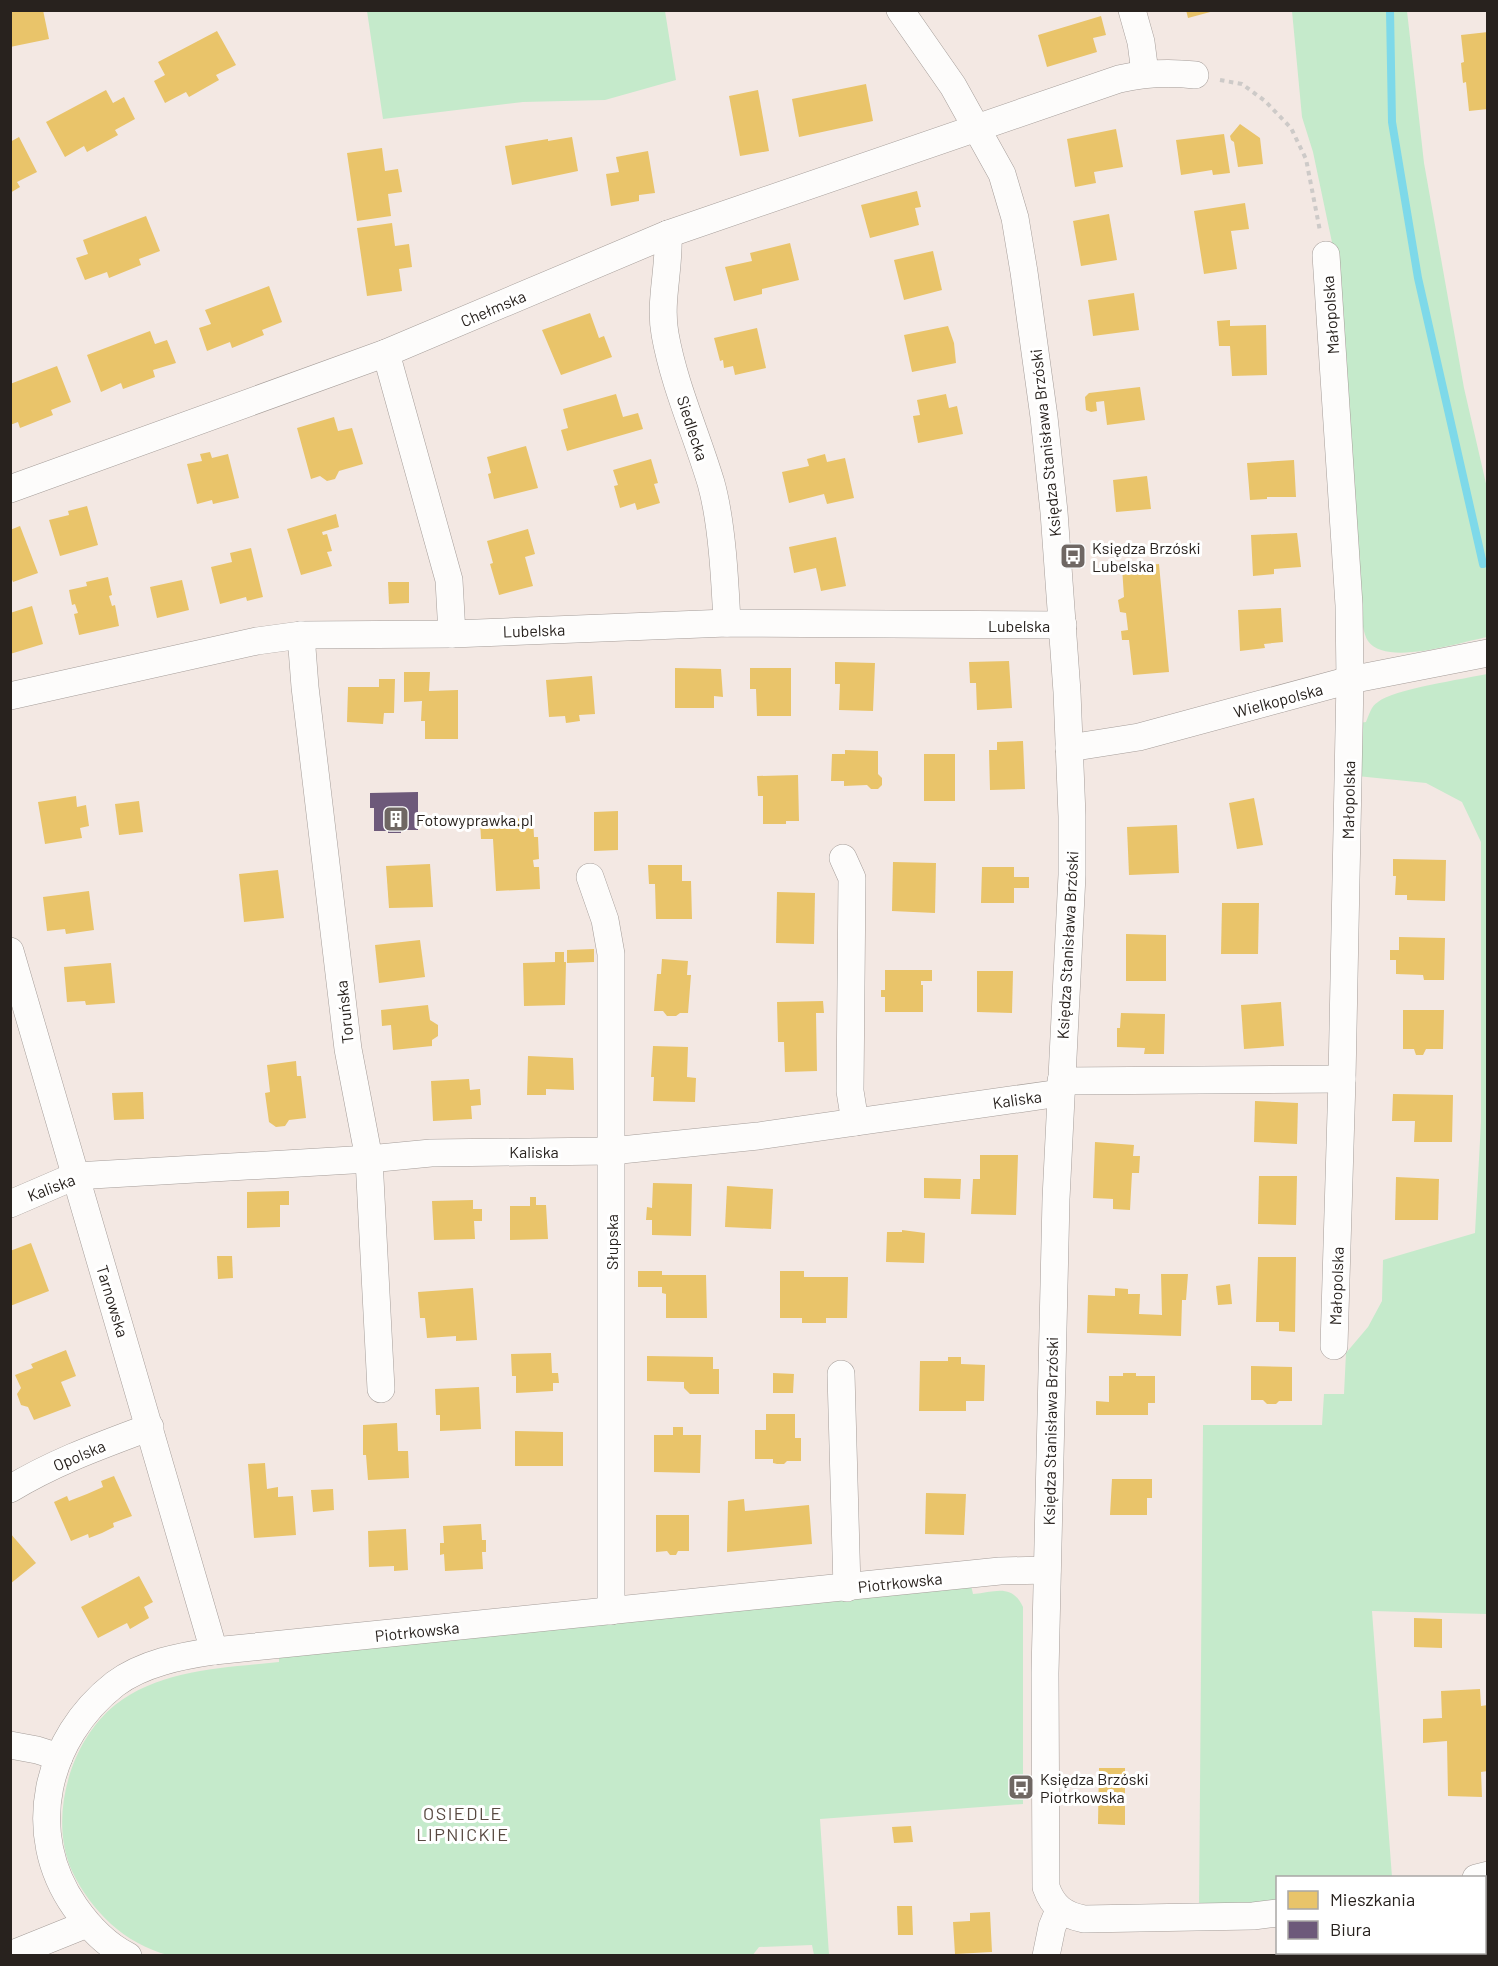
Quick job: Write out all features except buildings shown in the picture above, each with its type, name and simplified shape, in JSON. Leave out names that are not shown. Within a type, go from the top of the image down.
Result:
[{"type":"street","name":"Księdza Stanisława Brzóski","points":[[900,10],[953,86],[1002,174],[1015,218],[1020,250],[1044,417],[1054,512],[1063,625],[1072,875],[1056,1199],[1045,1673],[1046,1887],[1051,1900],[1059,1910]]},
{"type":"street","points":[[1132,10],[1141,42],[1145,73]]},
{"type":"street","points":[[977,128],[1119,79],[1145,73],[1170,72],[1195,75]]},
{"type":"street","name":"Chełmska","points":[[10,489],[386,353],[668,234],[977,128]]},
{"type":"street","name":"Siedlecka","points":[[668,234],[669,253],[663,305],[664,332],[671,364],[711,484],[716,506],[727,623]]},
{"type":"street","name":"Małopolska","points":[[1326,255],[1349,605],[1350,680],[1334,1346]]},
{"type":"street","points":[[386,353],[450,580],[452,634]]},
{"type":"street","name":"Lubelska","points":[[10,696],[257,641],[301,635],[452,634],[727,623],[1063,625]]},
{"type":"street","name":"Toruńska","points":[[301,635],[305,687],[348,1049],[369,1160],[381,1389]]},
{"type":"street","name":"Wielkopolska","points":[[1069,748],[1139,737],[1350,680],[1488,652]]},
{"type":"street","points":[[843,858],[852,878],[850,1091],[855,1122]]},
{"type":"street","name":"Słupska","points":[[590,877],[607,928],[611,954],[611,1611]]},
{"type":"street","name":"Tarnowska","points":[[10,951],[214,1651]]},
{"type":"street","name":"Kaliska","points":[[10,1203],[75,1176],[369,1160],[432,1153],[506,1150],[611,1151],[758,1136],[1060,1087],[1342,1079]]},
{"type":"street","points":[[842,1374],[847,1588]]},
{"type":"street","name":"Opolska","points":[[10,1489],[88,1450],[150,1427]]},
{"type":"street","name":"Piotrkowska","points":[[128,1956],[115,1949],[87,1924],[64,1892],[50,1852],[46,1812],[52,1773],[67,1737],[89,1708],[117,1683],[150,1666],[181,1656],[214,1651],[1000,1571],[1047,1570]]},
{"type":"street","points":[[10,1745],[59,1757]]},
{"type":"street","points":[[1046,1956],[1052,1927],[1059,1910],[1070,1916],[1104,1919],[1253,1916],[1276,1913]]},
{"type":"street","points":[[10,1955],[87,1924]]},
{"type":"path","points":[[1195,75],[1242,84],[1265,101],[1291,128],[1306,159],[1326,255]]},
{"type":"green space","points":[[367,11],[665,11],[676,80],[605,100],[523,102],[383,119]]},
{"type":"green space","points":[[1292,11],[1407,11],[1424,163],[1464,388],[1487,488],[1487,637],[1424,651],[1391,652],[1377,648],[1368,641],[1365,634],[1360,609],[1334,252],[1313,152],[1302,117]]},
{"type":"green space","points":[[1487,674],[1487,1614],[1372,1611],[1392,1876],[1276,1876],[1276,1901],[1199,1908],[1203,1425],[1322,1425],[1324,1394],[1344,1394],[1346,1353],[1368,1327],[1382,1301],[1383,1260],[1475,1233],[1481,1122],[1481,842],[1462,802],[1426,783],[1357,776],[1359,723],[1366,722],[1370,711],[1376,704],[1386,697]]},
{"type":"green space","points":[[971,1585],[973,1594],[1008,1592],[1019,1599],[1023,1607],[1023,1804],[820,1819],[829,1955],[814,1955],[812,1945],[759,1947],[752,1956],[168,1955],[138,1943],[111,1924],[99,1912],[80,1886],[65,1850],[62,1828],[63,1805],[75,1759],[86,1739],[99,1720],[115,1705],[133,1693],[172,1677],[193,1672],[279,1662],[279,1655]]},
{"type":"waterway","points":[[1390,10],[1392,122],[1418,278],[1483,564]]},
{"type":"place","name":"Księdza Brzóski Lubelska","points":[[1073,556]]},
{"type":"place","name":"Fotowyprawka.pl","points":[[396,819]]},
{"type":"place","name":"Księdza Brzóski Piotrkowska","points":[[1021,1787]]},
{"type":"district","name":"OSIEDLE LIPNICKIE","points":[[463,1823]]}]
